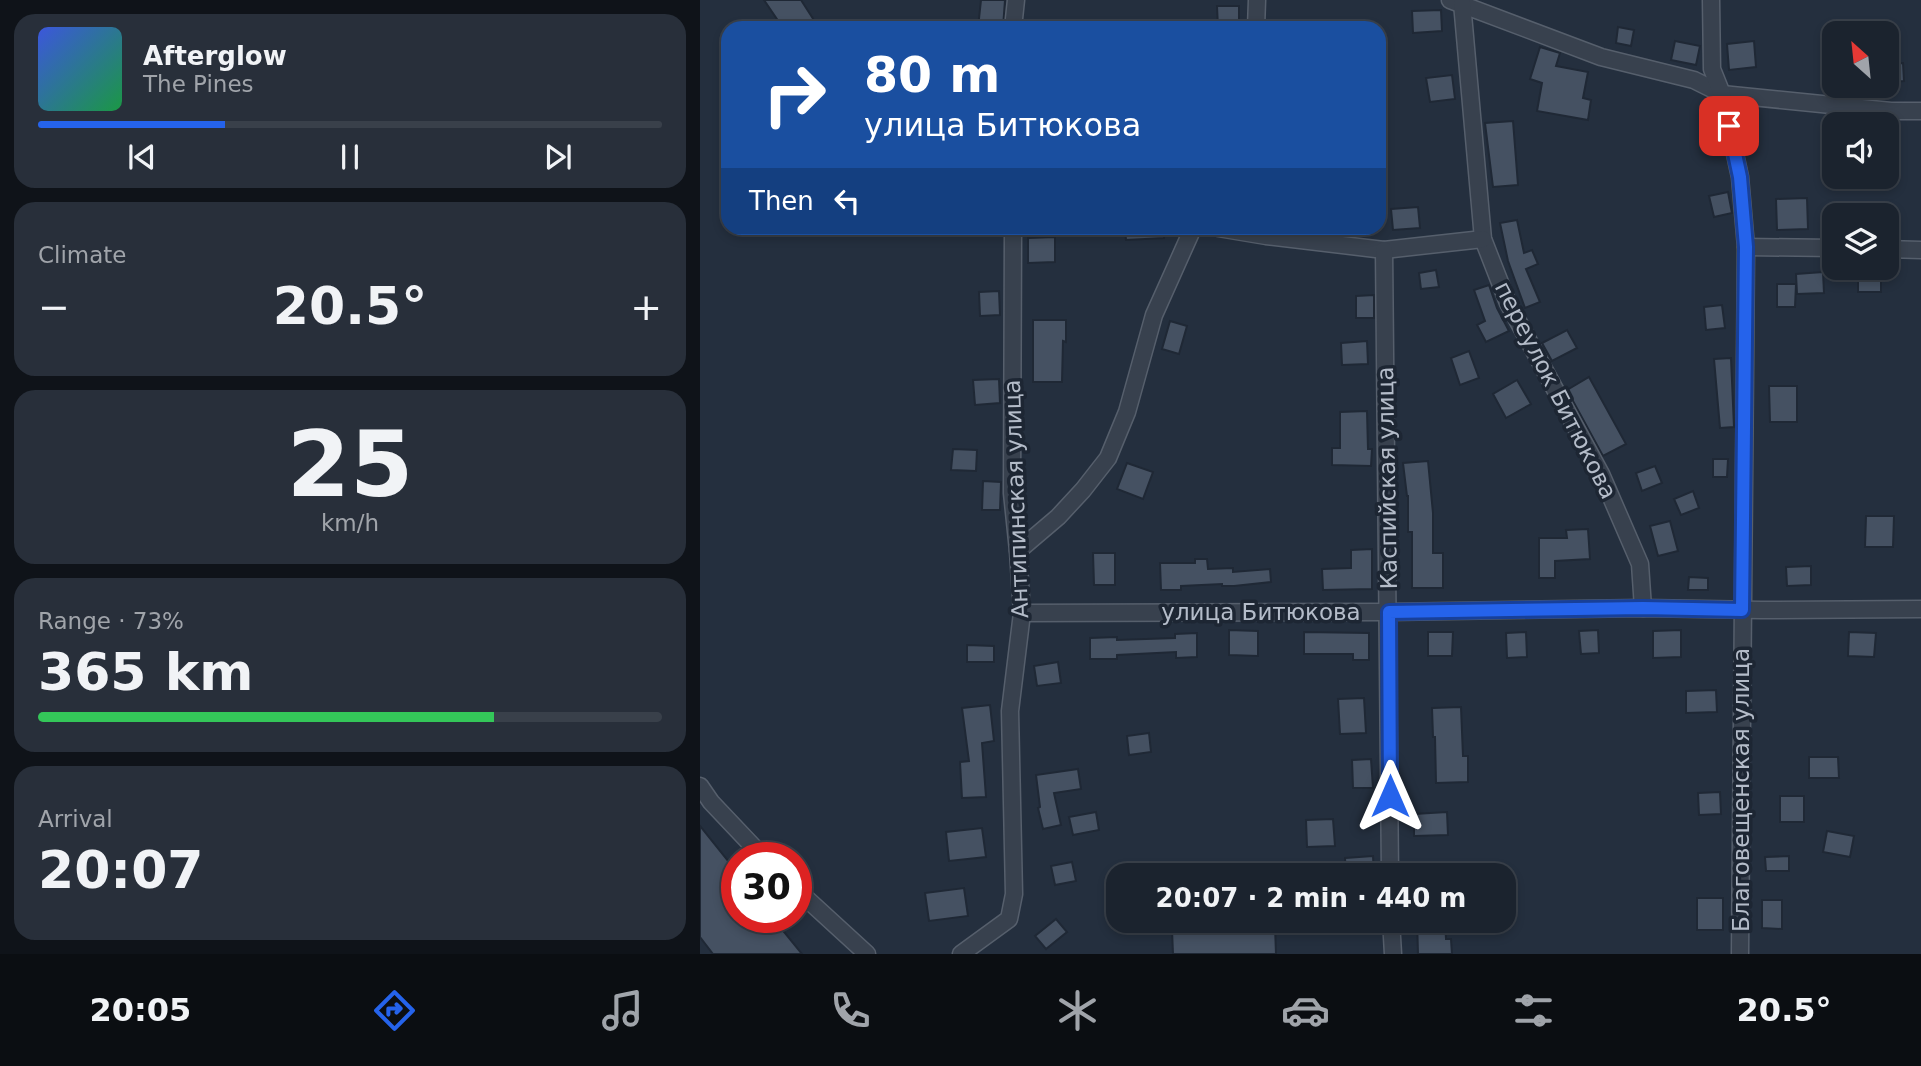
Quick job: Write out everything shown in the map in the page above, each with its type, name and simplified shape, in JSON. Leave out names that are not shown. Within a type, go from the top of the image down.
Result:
[{"type":"street","points":[[1014,21],[1016,0]]},
{"type":"street","points":[[1256,21],[1257,0]]},
{"type":"street","name":"Благовещенская улица","points":[[1711,0],[1712,69],[1722,94],[1740,177],[1746,247],[1740,954]]},
{"type":"street","points":[[1456,1],[1601,57],[1694,80],[1722,94],[1891,111],[1921,111]]},
{"type":"street","name":"переулок Битюкова","points":[[1456,1],[1483,239],[1508,303],[1611,496],[1640,564],[1643,608]]},
{"type":"street","name":"Антипинская улица","points":[[961,954],[1009,919],[1014,894],[1010,711],[1022,614],[1012,493],[1013,235]]},
{"type":"street","points":[[1018,551],[1058,517],[1108,458],[1127,412],[1154,315],[1190,235]]},
{"type":"street","points":[[1260,235],[1384,250],[1483,239]]},
{"type":"street","points":[[1746,247],[1822,248]]},
{"type":"street","points":[[1899,249],[1921,250]]},
{"type":"street","name":"Каспийская улица","points":[[1384,250],[1390,863]]},
{"type":"street","name":"улица Битюкова","points":[[1022,614],[1643,608],[1921,609]]},
{"type":"street","points":[[700,786],[711,802],[749,842]]},
{"type":"street","points":[[812,904],[867,954]]},
{"type":"street","points":[[1392,933],[1393,954]]},
{"type":"building","points":[[764,0],[801,0],[814,21],[778,21]]},
{"type":"building","points":[[981,0],[1005,0],[1004,21],[979,21]]},
{"type":"building","points":[[1217,6],[1239,6],[1239,21],[1218,21]]},
{"type":"building","points":[[1441,10],[1442,31],[1413,33],[1412,11]]},
{"type":"building","points":[[1618,27],[1634,30],[1631,46],[1616,43]]},
{"type":"building","points":[[1675,41],[1700,46],[1696,65],[1671,60]]},
{"type":"building","points":[[1754,41],[1756,67],[1729,70],[1727,44]]},
{"type":"building","points":[[1540,47],[1560,53],[1556,66],[1588,72],[1583,98],[1591,100],[1588,120],[1537,111],[1542,83],[1530,79]]},
{"type":"building","points":[[1899,63],[1903,63],[1904,81],[1899,81]]},
{"type":"building","points":[[1452,75],[1455,99],[1430,102],[1426,78]]},
{"type":"building","points":[[1513,121],[1518,185],[1493,187],[1485,123]]},
{"type":"building","points":[[1728,192],[1732,213],[1714,217],[1709,196]]},
{"type":"building","points":[[1807,198],[1808,229],[1777,230],[1776,199]]},
{"type":"building","points":[[1418,207],[1420,228],[1393,230],[1391,209]]},
{"type":"building","points":[[1517,220],[1524,253],[1532,250],[1538,264],[1526,269],[1540,302],[1525,308],[1508,261],[1500,223]]},
{"type":"building","points":[[1126,235],[1164,235],[1164,238],[1126,240]]},
{"type":"building","points":[[1055,237],[1055,262],[1028,263],[1028,238]]},
{"type":"building","points":[[1436,270],[1439,287],[1421,289],[1419,273]]},
{"type":"building","points":[[1822,272],[1824,293],[1797,294],[1796,274]]},
{"type":"building","points":[[1858,280],[1881,280],[1881,292],[1858,292]]},
{"type":"building","points":[[1777,284],[1796,284],[1795,307],[1777,307]]},
{"type":"building","points":[[1489,285],[1509,331],[1486,342],[1477,325],[1485,321],[1474,290]]},
{"type":"building","points":[[999,291],[1000,315],[980,316],[979,292]]},
{"type":"building","points":[[1374,295],[1374,318],[1356,318],[1356,296]]},
{"type":"building","points":[[1722,305],[1725,328],[1706,330],[1704,307]]},
{"type":"building","points":[[1033,320],[1066,320],[1062,382],[1033,382]]},
{"type":"building","points":[[1170,321],[1187,326],[1179,354],[1162,349]]},
{"type":"building","points":[[1567,330],[1577,348],[1552,361],[1542,343]]},
{"type":"building","points":[[1367,341],[1368,364],[1342,365],[1341,343]]},
{"type":"building","points":[[1469,351],[1479,378],[1460,385],[1451,358]]},
{"type":"building","points":[[1731,358],[1734,427],[1720,428],[1714,359]]},
{"type":"building","points":[[1589,377],[1626,444],[1603,456],[1567,390]]},
{"type":"building","points":[[999,379],[1000,403],[975,405],[973,380]]},
{"type":"building","points":[[1517,380],[1531,404],[1506,418],[1493,394]]},
{"type":"building","points":[[1769,386],[1797,386],[1797,422],[1770,422]]},
{"type":"building","points":[[1367,411],[1368,449],[1372,449],[1371,466],[1332,465],[1332,448],[1340,448],[1340,412]]},
{"type":"building","points":[[953,449],[977,450],[976,471],[951,470]]},
{"type":"building","points":[[1713,459],[1728,459],[1727,477],[1713,477]]},
{"type":"building","points":[[1428,461],[1433,513],[1433,553],[1443,553],[1443,588],[1412,588],[1412,532],[1408,532],[1408,496],[1403,463]]},
{"type":"building","points":[[1127,463],[1153,472],[1143,499],[1117,489]]},
{"type":"building","points":[[1655,466],[1662,483],[1642,491],[1636,473]]},
{"type":"building","points":[[983,481],[1001,482],[1000,510],[982,510]]},
{"type":"building","points":[[1693,491],[1699,508],[1681,515],[1674,499]]},
{"type":"building","points":[[1866,516],[1894,516],[1893,547],[1865,547]]},
{"type":"building","points":[[1670,521],[1678,551],[1658,556],[1650,526]]},
{"type":"building","points":[[1588,529],[1590,559],[1555,561],[1555,578],[1539,578],[1539,538],[1567,538],[1566,530]]},
{"type":"building","points":[[1372,549],[1372,589],[1323,590],[1322,569],[1351,568],[1351,550]]},
{"type":"building","points":[[1093,553],[1115,553],[1115,585],[1094,585]]},
{"type":"building","points":[[1195,559],[1207,559],[1208,569],[1233,568],[1233,572],[1270,569],[1271,582],[1234,586],[1181,586],[1181,590],[1161,590],[1160,563],[1195,563]]},
{"type":"building","points":[[1811,566],[1811,585],[1787,586],[1786,567]]},
{"type":"building","points":[[1689,577],[1708,578],[1708,590],[1688,590]]},
{"type":"building","points":[[1229,630],[1258,631],[1258,656],[1229,655]]},
{"type":"building","points":[[1598,630],[1599,653],[1581,654],[1579,631]]},
{"type":"building","points":[[1681,630],[1681,657],[1653,658],[1653,631]]},
{"type":"building","points":[[1304,632],[1369,633],[1369,660],[1353,660],[1353,654],[1304,654]]},
{"type":"building","points":[[1428,632],[1453,632],[1452,656],[1428,656]]},
{"type":"building","points":[[1526,632],[1527,657],[1507,658],[1506,633]]},
{"type":"building","points":[[1849,632],[1876,633],[1874,657],[1848,656]]},
{"type":"building","points":[[1197,633],[1197,657],[1176,658],[1176,652],[1117,655],[1117,659],[1090,659],[1090,638],[1175,638],[1175,634]]},
{"type":"building","points":[[967,645],[994,646],[994,662],[967,662]]},
{"type":"building","points":[[1058,662],[1061,683],[1037,686],[1034,666]]},
{"type":"building","points":[[1716,690],[1717,712],[1686,713],[1686,691]]},
{"type":"building","points":[[1364,698],[1366,733],[1340,734],[1338,699]]},
{"type":"building","points":[[990,705],[994,741],[982,743],[986,797],[962,798],[960,762],[969,761],[962,708]]},
{"type":"building","points":[[1461,707],[1463,756],[1468,756],[1468,782],[1436,783],[1432,708]]},
{"type":"building","points":[[1149,733],[1151,752],[1129,755],[1127,736]]},
{"type":"building","points":[[1809,757],[1838,757],[1839,778],[1809,778]]},
{"type":"building","points":[[1371,759],[1373,788],[1353,788],[1352,760]]},
{"type":"building","points":[[1078,769],[1081,789],[1054,793],[1061,825],[1043,829],[1038,808],[1036,775]]},
{"type":"building","points":[[1720,792],[1721,814],[1699,815],[1698,793]]},
{"type":"building","points":[[1780,796],[1804,796],[1804,822],[1780,822]]},
{"type":"building","points":[[1096,812],[1099,830],[1073,835],[1069,817]]},
{"type":"building","points":[[1447,812],[1448,835],[1414,836],[1414,814]]},
{"type":"building","points":[[1333,819],[1335,846],[1307,847],[1306,820]]},
{"type":"building","points":[[700,826],[721,852],[721,933],[785,933],[802,954],[713,954],[700,937]]},
{"type":"building","points":[[982,828],[986,857],[949,861],[946,832]]},
{"type":"building","points":[[1827,831],[1854,836],[1850,857],[1823,852]]},
{"type":"building","points":[[1373,856],[1373,863],[1345,863],[1345,858]]},
{"type":"building","points":[[1789,856],[1789,871],[1766,871],[1765,857]]},
{"type":"building","points":[[1072,862],[1076,881],[1055,885],[1051,866]]},
{"type":"building","points":[[964,888],[968,916],[929,921],[925,893]]},
{"type":"building","points":[[1697,898],[1723,898],[1723,930],[1697,930]]},
{"type":"building","points":[[1762,900],[1782,900],[1782,929],[1762,928]]},
{"type":"building","points":[[1056,919],[1067,932],[1046,949],[1035,936]]},
{"type":"building","points":[[1172,933],[1275,933],[1276,954],[1173,954]]},
{"type":"building","points":[[1417,933],[1446,933],[1446,939],[1451,939],[1452,954],[1418,954]]},
{"type":"route","points":[[1390,796],[1389,612],[1643,608],[1742,610],[1746,247],[1740,177],[1729,126]]}]
